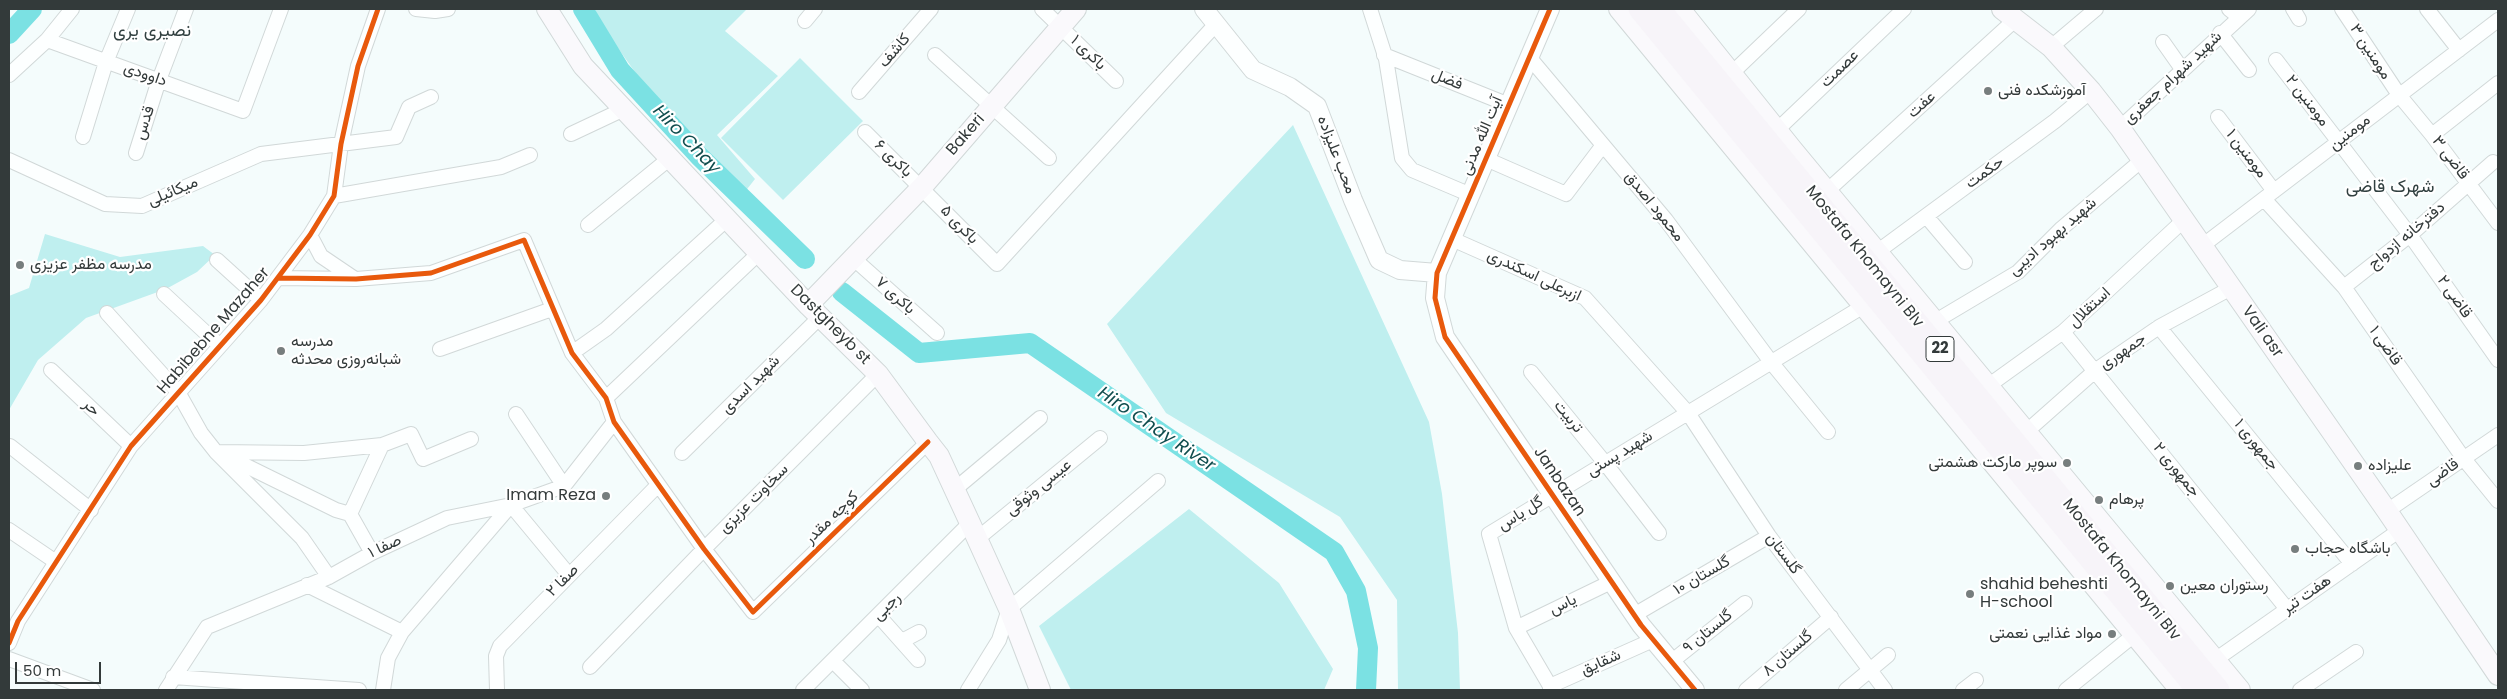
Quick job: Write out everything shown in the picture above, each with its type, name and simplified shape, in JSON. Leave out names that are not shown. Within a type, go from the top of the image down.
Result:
[{"type":"main road","name":"Dastgheyb st","points":[[547,9],[583,66],[622,110],[670,158],[814,311],[878,374],[939,456],[1008,609],[1040,690]]},
{"type":"main road","name":"Bakeri","points":[[814,311],[853,258],[922,187],[1076,9]]},
{"type":"main road","points":[[1619,9],[1862,307],[2180,690]]},
{"type":"main road","name":"Mostafa Khomayni Blv","points":[[1639,9],[2197,690]]},
{"type":"main road","name":"Mostafa Khomayni Blv","points":[[1660,9],[2061,486],[2123,562],[2219,690]]},
{"type":"main road","points":[[1689,12],[1732,73],[1777,130],[2026,432],[2061,486]]},
{"type":"main road","name":"Vali asr","points":[[2009,14],[2051,47],[2091,91],[2120,128],[2388,511],[2498,675]]},
{"type":"main road","points":[[2123,562],[2215,660],[2240,690]]},
{"type":"street","points":[[9,75],[46,40],[72,9]]},
{"type":"street","points":[[83,138],[106,62],[128,9]]},
{"type":"street","name":"قدس","points":[[136,153],[159,80],[186,9]]},
{"type":"street","name":"داوودی","points":[[46,40],[243,111],[281,9]]},
{"type":"street","name":"Habibebne Mazaher","points":[[9,643],[13,619],[56,562],[131,446],[261,300],[310,235],[334,196],[341,144],[358,66],[378,9]]},
{"type":"street","points":[[416,9],[435,11],[448,9]]},
{"type":"street","points":[[805,21],[815,9]]},
{"type":"street","name":"کاشف","points":[[859,92],[931,9]]},
{"type":"street","name":"باکری ۱","points":[[1042,9],[1116,81]]},
{"type":"street","name":"محب علیزاده","points":[[1204,9],[1253,70],[1290,87],[1317,106],[1379,260],[1400,270],[1438,273]]},
{"type":"street","points":[[1370,9],[1384,54],[1402,158],[1412,170],[1470,196]]},
{"type":"street","name":"آیت‌ الله مدنی","points":[[1438,273],[1550,9]]},
{"type":"street","points":[[1732,73],[1799,9]]},
{"type":"street","name":"عصمت","points":[[1777,130],[1904,9]]},
{"type":"street","points":[[2051,47],[2096,9]]},
{"type":"street","name":"مومنین ۳","points":[[2342,9],[2399,95]]},
{"type":"street","points":[[2427,9],[2459,50]]},
{"type":"street","name":"شهید شهرام جعفری","points":[[2120,128],[2220,33],[2239,12]]},
{"type":"street","name":"عفت","points":[[1827,191],[2009,14]]},
{"type":"street","name":"مومنین","points":[[2202,246],[2498,20]]},
{"type":"street","name":"باکری ۵","points":[[922,187],[996,264],[1216,24]]},
{"type":"street","points":[[2220,33],[2249,70]]},
{"type":"street","points":[[2163,42],[2182,69]]},
{"type":"street","name":"فضل","points":[[1384,54],[1509,105]]},
{"type":"street","points":[[935,55],[992,104],[1050,158]]},
{"type":"street","name":"محمود اصدق","points":[[1529,57],[1666,220],[1771,362],[1828,432]]},
{"type":"street","name":"مومنین ۲","points":[[2276,60],[2410,235]]},
{"type":"street","points":[[2432,135],[2496,90]]},
{"type":"street","name":"حکمت","points":[[1877,252],[2055,122],[2091,91]]},
{"type":"street","name":"قاضی ۳","points":[[2399,95],[2432,135],[2498,223]]},
{"type":"street","name":"میکائیلی","points":[[9,160],[105,204],[142,206],[261,154],[396,137],[409,107],[431,97]]},
{"type":"street","points":[[571,134],[622,110]]},
{"type":"street","name":"مومنین ۱","points":[[2218,117],[2269,195]]},
{"type":"street","name":"باکری ۶","points":[[865,132],[922,187]]},
{"type":"street","points":[[1486,159],[1566,194],[1602,144]]},
{"type":"street","points":[[334,196],[501,167],[530,155]]},
{"type":"street","points":[[588,225],[670,158]]},
{"type":"street","name":"شهید بهبود ادیبی","points":[[1934,322],[2018,272],[2062,228],[2142,160]]},
{"type":"street","name":"دفترخانه ازدواج","points":[[2344,287],[2410,235],[2493,162]]},
{"type":"street","name":"قاضی ۱","points":[[2269,195],[2344,287],[2464,458],[2498,500]]},
{"type":"street","points":[[1926,216],[1965,262]]},
{"type":"street","points":[[572,353],[606,329],[727,219]]},
{"type":"street","name":"استقلال","points":[[1988,386],[2063,332],[2184,220]]},
{"type":"street","points":[[310,235],[321,256],[356,279]]},
{"type":"street","name":"قاضی ۲","points":[[2410,235],[2498,360]]},
{"type":"street","name":"ازبرعلی اسکندری","points":[[1452,239],[1585,298],[1688,413]]},
{"type":"street","points":[[278,278],[356,279],[432,272],[524,240],[572,353],[606,398],[614,422],[704,549]]},
{"type":"street","points":[[606,398],[759,252]]},
{"type":"street","name":"باکری ۷","points":[[853,258],[937,333]]},
{"type":"street","points":[[217,260],[261,300]]},
{"type":"street","name":"Janbazan","points":[[1438,273],[1435,298],[1445,337],[1634,615],[1695,690]]},
{"type":"street","name":"جمهوری","points":[[2026,432],[2096,370],[2159,327],[2231,288]]},
{"type":"street","points":[[164,294],[220,346]]},
{"type":"street","name":"شهید پستی","points":[[1552,494],[1862,307]]},
{"type":"street","points":[[440,349],[552,309]]},
{"type":"street","name":"شهید اسدی","points":[[682,453],[814,311]]},
{"type":"street","points":[[107,313],[178,392],[201,433],[216,452],[302,538],[329,577]]},
{"type":"street","name":"جمهوری ۱","points":[[2159,327],[2352,564]]},
{"type":"street","name":"جمهوری ۲","points":[[2063,332],[2096,370],[2287,609]]},
{"type":"street","name":"حر","points":[[51,370],[131,446]]},
{"type":"street","name":"تربیت","points":[[1531,372],[1660,533]]},
{"type":"street","name":"سخاوت عزیزی","points":[[590,667],[878,374]]},
{"type":"street","name":"گلستان","points":[[1688,413],[1770,536],[1885,690]]},
{"type":"street","points":[[516,414],[564,486],[614,422]]},
{"type":"street","points":[[954,490],[1040,418]]},
{"type":"street","points":[[216,452],[304,453],[382,445],[411,434],[422,459],[471,439]]},
{"type":"street","name":"قاضی","points":[[2388,511],[2498,435]]},
{"type":"street","name":"عیسی وثوقی","points":[[973,531],[1100,438]]},
{"type":"street","name":"کوچه مقدر","points":[[704,549],[752,612],[928,442]]},
{"type":"street","points":[[350,514],[382,445]]},
{"type":"street","points":[[10,446],[90,510]]},
{"type":"street","points":[[216,452],[336,510],[350,514],[372,552]]},
{"type":"street","points":[[968,690],[999,640],[1008,609],[1158,481]]},
{"type":"street","name":"صفا ۲","points":[[497,690],[496,656],[500,646],[658,485]]},
{"type":"street","name":"صفا ۱","points":[[166,690],[207,627],[329,577],[372,552],[447,518],[511,505],[564,486]]},
{"type":"street","name":"گل یاس","points":[[1516,628],[1489,534],[1552,494]]},
{"type":"street","points":[[383,690],[388,658],[402,632],[511,505],[569,575]]},
{"type":"street","points":[[9,530],[56,562]]},
{"type":"street","name":"هفت تیر","points":[[2215,660],[2400,530]]},
{"type":"street","name":"رجبی","points":[[803,690],[878,615],[973,531]]},
{"type":"street","name":"گلستان ۱۰","points":[[1634,615],[1770,536]]},
{"type":"street","name":"یاس","points":[[1516,628],[1611,582]]},
{"type":"street","points":[[307,585],[402,632]]},
{"type":"street","name":"گلستان ۹","points":[[1671,662],[1745,603]]},
{"type":"street","points":[[878,615],[918,660]]},
{"type":"street","name":"گلستان ۸","points":[[1746,690],[1831,617]]},
{"type":"street","points":[[1516,628],[1550,688]]},
{"type":"street","points":[[902,641],[919,632]]},
{"type":"street","points":[[2066,690],[2134,634]]},
{"type":"street","name":"شقایق","points":[[1550,688],[1653,640]]},
{"type":"street","points":[[2300,690],[2356,652]]},
{"type":"street","points":[[1846,690],[1888,655]]},
{"type":"street","points":[[9,659],[93,690]]},
{"type":"street","points":[[832,661],[862,690]]},
{"type":"street","points":[[173,678],[271,687],[359,690]]},
{"type":"street","points":[[1963,690],[1976,680]]},
{"type":"shaded area","points":[[595,9],[746,10],[725,31],[778,76],[717,135],[755,179],[744,193],[650,93],[600,23]]},
{"type":"shaded area","points":[[800,58],[863,121],[783,200],[721,138]]},
{"type":"shaded area","points":[[1293,125],[1429,422],[1442,494],[1458,633],[1460,690],[1398,690],[1397,600],[1340,517],[1166,413],[1107,324]]},
{"type":"shaded area","points":[[45,234],[120,257],[203,246],[215,255],[197,272],[166,289],[86,318],[38,360],[9,410],[9,296],[29,288]]},
{"type":"shaded area","points":[[1189,509],[1279,583],[1333,669],[1324,690],[1071,690],[1039,626]]},
{"type":"waterway","points":[[9,34],[32,9]]},
{"type":"waterway","name":"Hiro Chay","points":[[583,9],[620,70],[699,156],[805,259]]},
{"type":"waterway","name":"Hiro Chay River","points":[[842,292],[919,353],[1030,343],[1334,552],[1356,591],[1368,648],[1366,690]]},
{"type":"cycle path","points":[[9,643],[18,621],[131,446],[261,300],[310,235],[334,196],[341,144],[358,66],[378,9]]},
{"type":"cycle path","points":[[1550,9],[1437,273],[1435,298],[1445,337],[1641,625],[1695,690]]},
{"type":"cycle path","points":[[278,278],[356,279],[431,273],[524,240],[572,353],[606,398],[614,422],[704,549],[753,612],[928,442]]},
{"type":"place","name":"آموزشکده فنی","points":[[1988,91]]},
{"type":"place","name":"مدرسه مظفر عزیزی","points":[[20,265]]},
{"type":"place","name":"مدرسه شبانه‌روزی محدثه","points":[[281,351]]},
{"type":"place","name":"سوپر مارکت هشمتی","points":[[2067,463]]},
{"type":"place","name":"علیزاده","points":[[2358,466]]},
{"type":"place","name":"Imam Reza","points":[[606,496]]},
{"type":"place","name":"پرهام","points":[[2099,500]]},
{"type":"place","name":"باشگاه حجاب","points":[[2295,549]]},
{"type":"place","name":"رستوران معین","points":[[2170,586]]},
{"type":"place","name":"shahid beheshti H-school","points":[[1970,594]]},
{"type":"place","name":"مواد غذایی نعمتی","points":[[2112,634]]},
{"type":"district","name":"نصیری یری","points":[[152,31]]},
{"type":"district","name":"شهرک قاضی","points":[[2390,187]]}]
